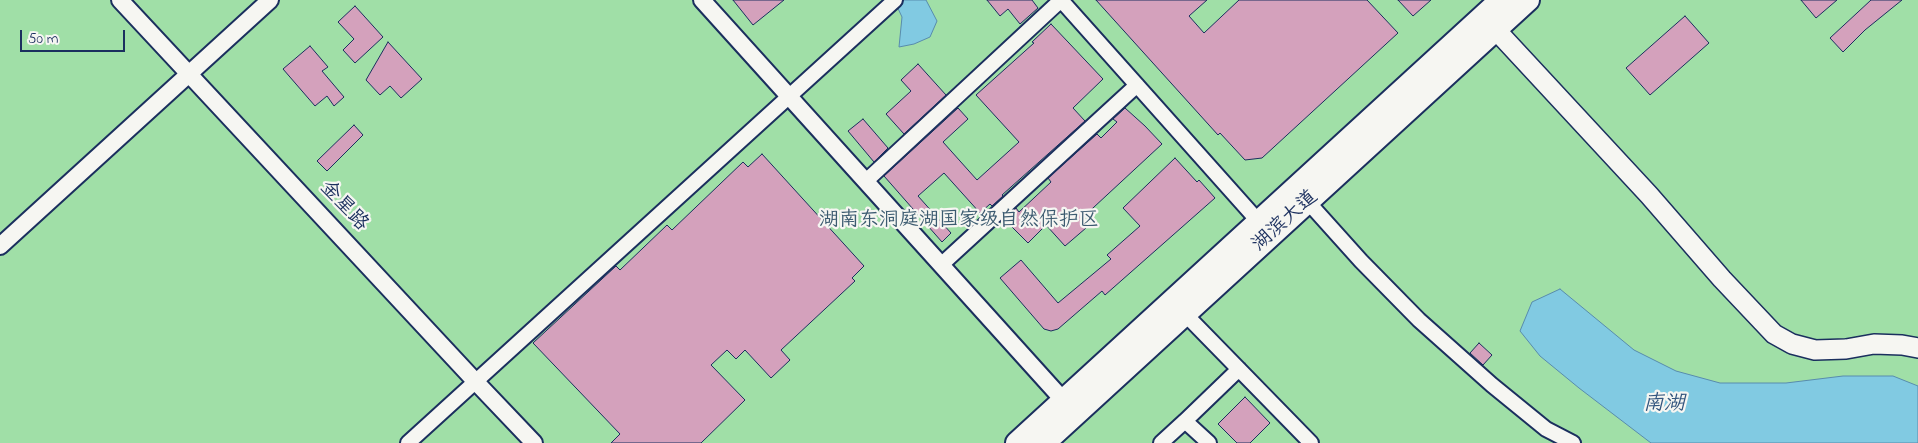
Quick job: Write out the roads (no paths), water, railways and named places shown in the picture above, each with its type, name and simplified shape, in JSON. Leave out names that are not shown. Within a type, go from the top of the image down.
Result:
[{"type":"highway","name":"湖滨大道","points":[[1017,443],[1501,0]]},
{"type":"highway","name":"湖滨大道","points":[[1044,443],[1528,0]]},
{"type":"main road","points":[[1496,30],[1649,195],[1722,279],[1774,334],[1792,344],[1815,350],[1846,349],[1874,344],[1902,345],[1918,348]]},
{"type":"street","name":"金星路","points":[[120,0],[534,443]]},
{"type":"street","points":[[0,246],[270,0]]},
{"type":"street","points":[[702,0],[1064,400]]},
{"type":"street","points":[[408,443],[894,0]]},
{"type":"street","points":[[866,181],[1061,0],[1259,222]]},
{"type":"street","points":[[941,265],[1137,85]]},
{"type":"street","points":[[1308,202],[1360,262],[1419,320],[1492,385],[1546,429],[1573,443]]},
{"type":"street","points":[[1185,314],[1312,443]]},
{"type":"street","points":[[1161,443],[1239,369]]},
{"type":"street","points":[[1185,421],[1209,443]]},
{"type":"water","points":[[894,0],[926,0],[937,21],[930,37],[914,44],[899,47],[902,17]]},
{"type":"water","name":"南湖","points":[[1560,289],[1634,350],[1676,371],[1720,383],[1786,383],[1843,376],[1893,376],[1918,386],[1918,443],[1651,443],[1540,356],[1520,331],[1532,302]]},
{"type":"park label","name":"湖南东洞庭湖国家级自然保护区","points":[[959,222]]}]
